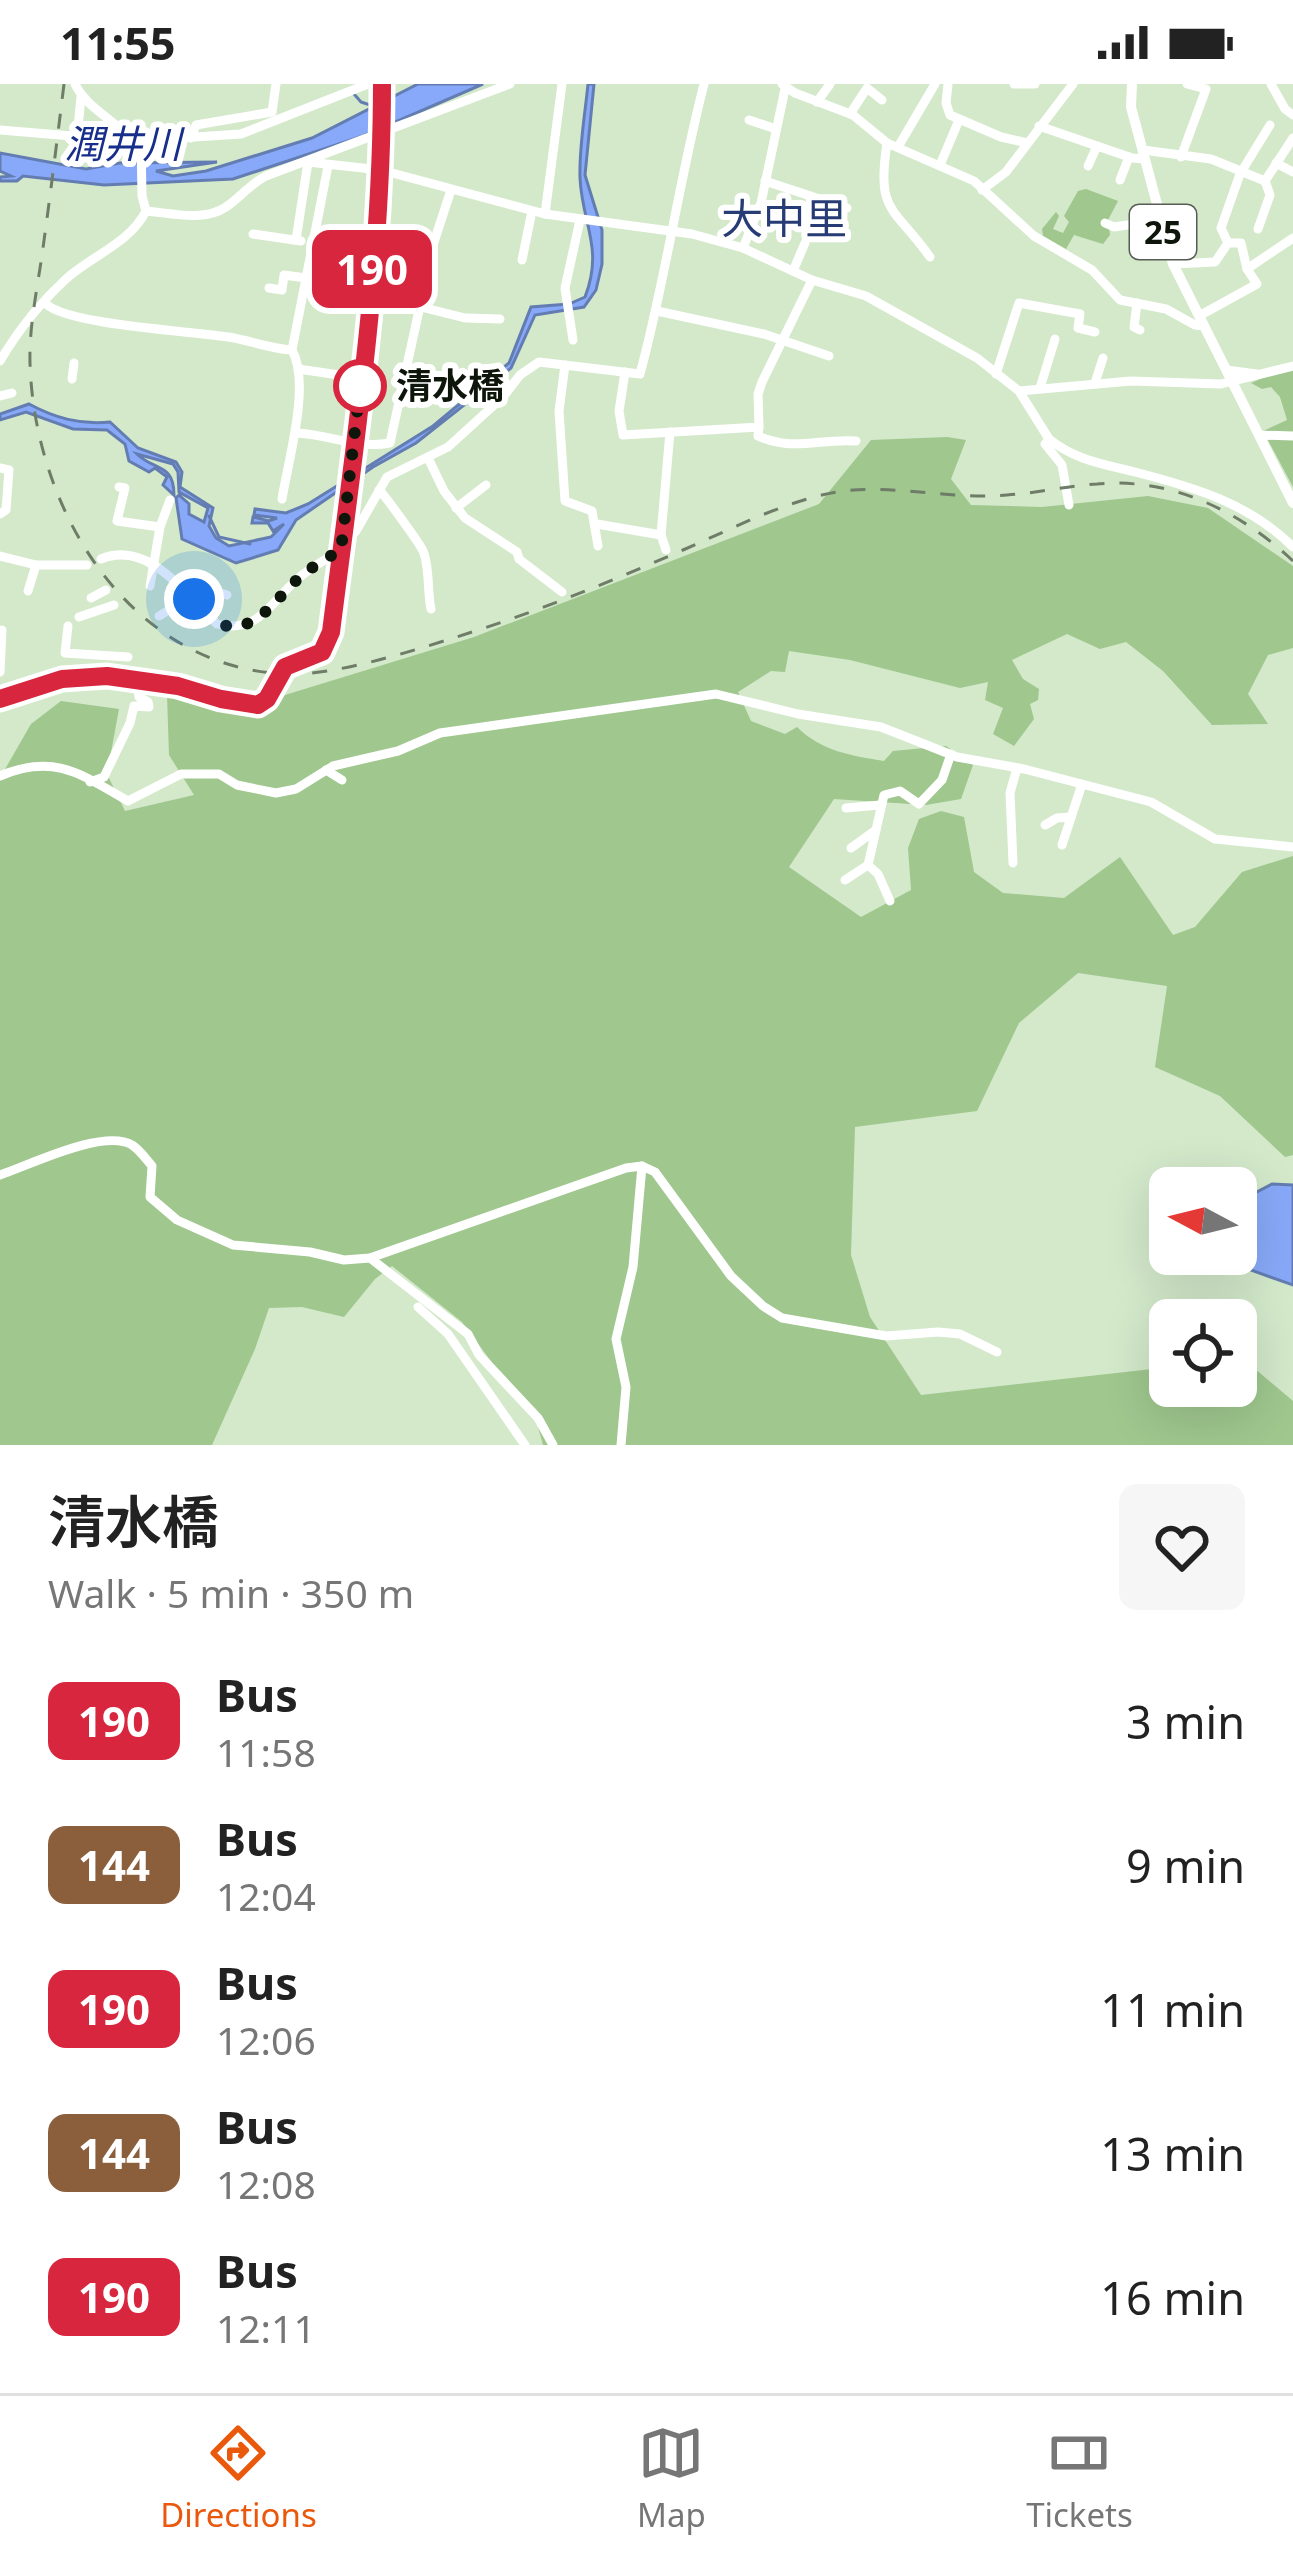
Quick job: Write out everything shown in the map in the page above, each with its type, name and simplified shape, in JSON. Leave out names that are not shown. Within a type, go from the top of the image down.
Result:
[{"type":"main road","points":[[3,697],[76,676],[178,686],[258,705],[267,699],[285,667],[313,658],[326,645],[350,490],[372,272],[382,84]]},
{"type":"main road","name":"25","points":[[1132,84],[1131,107],[1173,264],[1293,502]]},
{"type":"street","points":[[0,361],[17,331],[63,281],[136,229],[146,211],[138,144],[81,97],[75,84]]},
{"type":"street","points":[[191,138],[196,124],[272,112],[276,84]]},
{"type":"street","points":[[146,211],[218,212],[251,183],[510,84]]},
{"type":"street","points":[[545,214],[562,84]]},
{"type":"street","points":[[298,433],[333,436],[353,445],[428,458],[456,440],[539,362],[640,374],[704,84]]},
{"type":"street","points":[[817,102],[830,84]]},
{"type":"street","points":[[930,257],[901,225],[881,182],[893,145],[935,84]]},
{"type":"street","points":[[948,84],[950,115],[1028,142]]},
{"type":"street","points":[[1014,84],[1035,84]]},
{"type":"street","points":[[1180,157],[1206,89],[1187,84]]},
{"type":"street","points":[[1271,84],[1293,115]]},
{"type":"street","points":[[742,248],[761,203],[784,86],[850,114],[893,145],[974,181],[1045,243],[1092,270],[1120,299],[1166,309],[1195,326],[1257,284],[1240,243],[1228,243]]},
{"type":"street","points":[[850,114],[868,86],[882,100]]},
{"type":"street","points":[[982,190],[1006,172],[1067,86]]},
{"type":"street","points":[[0,130],[138,144],[241,134],[357,88]]},
{"type":"street","points":[[683,94],[700,98]]},
{"type":"street","points":[[77,138],[81,97]]},
{"type":"street","points":[[264,114],[276,120]]},
{"type":"street","points":[[749,120],[776,129]]},
{"type":"street","points":[[940,165],[959,120]]},
{"type":"street","points":[[1228,243],[1221,229],[1240,174],[1270,125]]},
{"type":"street","points":[[1039,126],[1129,157],[1211,159],[1265,181]]},
{"type":"street","points":[[1265,181],[1293,138]]},
{"type":"street","points":[[1088,166],[1097,146]]},
{"type":"street","points":[[1120,180],[1129,157]]},
{"type":"street","points":[[308,162],[381,170],[532,212],[674,232],[742,248],[812,280],[866,296],[977,358],[1019,391],[1048,439],[1078,459],[1181,484],[1231,502],[1293,547]]},
{"type":"street","points":[[296,240],[308,162]]},
{"type":"street","points":[[1276,163],[1293,172]]},
{"type":"street","points":[[282,499],[298,433],[298,369],[292,350],[328,166]]},
{"type":"street","points":[[765,181],[847,208]]},
{"type":"street","points":[[1258,229],[1270,195],[1265,181]]},
{"type":"street","points":[[343,536],[356,531],[396,454],[397,401],[451,190]]},
{"type":"street","points":[[522,260],[532,212]]},
{"type":"street","points":[[1105,223],[1114,227],[1160,220]]},
{"type":"street","points":[[573,340],[566,288],[583,221]]},
{"type":"street","points":[[253,234],[312,241]]},
{"type":"street","points":[[1247,268],[1293,238]]},
{"type":"street","points":[[793,271],[805,243]]},
{"type":"street","points":[[1036,258],[1045,243]]},
{"type":"street","points":[[1173,264],[1215,262],[1228,243]]},
{"type":"street","points":[[309,264],[426,279]]},
{"type":"street","points":[[269,288],[283,290],[284,275],[306,278]]},
{"type":"street","points":[[812,280],[758,394],[758,436],[804,448],[826,439],[856,441]]},
{"type":"street","points":[[791,290],[805,294]]},
{"type":"street","points":[[1045,307],[1046,292]]},
{"type":"street","points":[[1059,309],[1060,295]]},
{"type":"street","points":[[996,374],[1018,303],[1080,314],[1078,328],[1095,332]]},
{"type":"street","points":[[1137,303],[1134,328],[1140,331]]},
{"type":"street","points":[[46,304],[48,309],[106,322],[292,350]]},
{"type":"street","points":[[422,307],[464,318],[500,319]]},
{"type":"street","points":[[657,311],[829,356]]},
{"type":"street","points":[[1040,388],[1055,339]]},
{"type":"street","points":[[1034,355],[1047,361]]},
{"type":"street","points":[[1094,383],[1103,358]]},
{"type":"street","points":[[72,379],[74,363]]},
{"type":"street","points":[[565,365],[559,411],[565,500],[592,511],[598,546]]},
{"type":"street","points":[[1019,391],[1094,383],[1221,384],[1293,366]]},
{"type":"street","points":[[298,369],[361,379]]},
{"type":"street","points":[[1226,370],[1262,376]]},
{"type":"street","points":[[625,372],[619,411],[623,435],[759,427]]},
{"type":"street","points":[[1074,384],[1078,372]]},
{"type":"street","points":[[666,550],[661,535],[670,432]]},
{"type":"street","points":[[1258,435],[1293,436]]},
{"type":"street","points":[[1048,439],[1045,444],[1062,465],[1069,505]]},
{"type":"street","points":[[428,458],[456,508],[471,524],[517,552],[519,559],[562,592]]},
{"type":"street","points":[[0,468],[9,470],[6,510],[0,514]]},
{"type":"street","points":[[456,508],[486,485]]},
{"type":"street","points":[[119,487],[125,488],[117,521],[160,527]]},
{"type":"street","points":[[379,490],[424,553],[431,608]]},
{"type":"street","points":[[150,586],[160,527],[170,500]]},
{"type":"street","points":[[597,524],[661,535]]},
{"type":"street","points":[[101,559],[128,554],[153,565],[217,624],[243,627],[265,613],[300,577],[341,550]]},
{"type":"street","points":[[0,556],[36,565],[87,566]]},
{"type":"street","points":[[28,591],[36,565]]},
{"type":"street","points":[[158,616],[202,587],[226,595]]},
{"type":"street","points":[[91,598],[106,590]]},
{"type":"street","points":[[79,617],[114,605]]},
{"type":"street","points":[[68,626],[65,653],[128,657]]},
{"type":"street","points":[[0,672],[2,630]]},
{"type":"street","points":[[90,782],[104,778],[134,706],[149,707],[139,697],[137,681]]},
{"type":"street","points":[[0,776],[45,764],[65,766],[128,801],[181,774],[219,774],[237,785],[276,793],[307,785],[326,770],[398,752],[440,733],[711,694],[798,715],[881,727],[951,754],[1151,802],[1215,839],[1293,847]]},
{"type":"street","points":[[845,880],[868,865],[884,795],[900,791],[919,804],[942,780],[951,754]]},
{"type":"street","points":[[1013,862],[1010,793],[1017,767]]},
{"type":"street","points":[[326,770],[342,780]]},
{"type":"street","points":[[1062,844],[1082,784]]},
{"type":"street","points":[[846,808],[879,809],[896,820]]},
{"type":"street","points":[[1045,825],[1071,817]]},
{"type":"street","points":[[851,848],[877,830]]},
{"type":"street","points":[[868,865],[878,874],[890,901]]},
{"type":"street","points":[[0,1175],[97,1140],[122,1142],[133,1145],[152,1166],[151,1197],[177,1220],[233,1245],[344,1260],[370,1258],[642,1166],[655,1172],[731,1276],[782,1318],[886,1336],[960,1334],[997,1352]]},
{"type":"street","points":[[621,1445],[626,1388],[616,1339],[633,1267],[642,1166]]},
{"type":"street","points":[[370,1258],[468,1334],[479,1354],[538,1418],[553,1445]]},
{"type":"street","points":[[418,1307],[448,1334],[525,1445]]},
{"type":"green space","points":[[1086,189],[1118,201],[1108,220],[1110,235],[1103,244],[1074,235],[1066,249],[1043,236],[1042,229],[1056,212],[1059,216],[1053,229],[1063,233],[1069,222],[1064,216],[1078,191]]},
{"type":"green space","points":[[1293,365],[1293,487],[1263,431],[1287,420],[1280,397],[1271,387],[1262,389],[1251,383]]},
{"type":"green space","points":[[871,440],[966,440],[951,479],[971,505],[1042,507],[1148,496],[1208,508],[1293,566],[1293,648],[1268,655],[1248,694],[1268,724],[1212,725],[1163,671],[1126,642],[1100,649],[1067,634],[1012,660],[1023,679],[1039,689],[1038,700],[1030,704],[1034,719],[1014,746],[993,734],[1003,708],[985,700],[988,682],[960,688],[850,660],[789,651],[785,672],[771,671],[738,692],[751,721],[785,734],[797,727],[827,747],[884,761],[893,751],[946,746],[973,765],[961,799],[926,805],[834,799],[789,867],[861,917],[911,890],[908,848],[919,819],[941,811],[964,817],[974,872],[1003,893],[1064,898],[1120,857],[1173,935],[1195,927],[1242,872],[1293,856],[1293,1155],[1285,1157],[1220,1096],[1155,1067],[1167,986],[1078,973],[1019,1023],[977,1111],[855,1127],[851,1255],[870,1317],[921,1395],[1149,1369],[1149,1407],[1257,1407],[1257,1371],[1293,1401],[1293,1445],[543,1445],[537,1423],[462,1322],[392,1266],[344,1317],[302,1307],[269,1308],[212,1445],[0,1445],[0,778],[31,724],[61,701],[119,709],[107,774],[125,811],[194,795],[169,755],[167,695],[265,711],[285,695],[474,637],[819,504]]},
{"type":"water","points":[[418,84],[483,84],[363,136],[233,179],[104,185],[23,176],[17,181],[0,181],[0,177],[11,176],[0,171],[0,153],[86,169],[120,163],[217,162],[156,171],[173,176],[206,171],[312,138]]},
{"type":"water","points":[[588,84],[594,84],[585,175],[602,230],[596,290],[584,307],[535,315],[511,368],[416,443],[296,520],[278,550],[236,563],[182,539],[176,498],[179,495],[189,504],[189,514],[204,522],[208,508],[179,492],[173,464],[137,454],[167,472],[174,495],[163,485],[167,477],[155,468],[149,472],[129,461],[125,444],[107,430],[73,429],[26,412],[0,420],[0,414],[29,404],[68,419],[110,422],[138,448],[176,462],[182,472],[180,487],[213,508],[209,526],[216,538],[229,546],[271,537],[284,524],[273,531],[268,523],[252,523],[253,517],[277,518],[254,515],[255,509],[286,513],[308,504],[433,426],[509,363],[531,307],[569,304],[585,297],[593,264],[580,178]]},
{"type":"water","points":[[1272,1184],[1293,1185],[1293,1285],[1257,1272],[1257,1192]]},
{"type":"waterway","points":[[354,94],[376,107]]},
{"type":"waterway","points":[[209,516],[219,537],[250,544]]},
{"type":"railway","points":[[64,84],[30,349],[36,418],[49,472],[71,524],[100,571],[137,611],[180,643],[230,665],[307,673],[405,653],[552,604],[783,507],[842,491],[983,496],[1097,484],[1151,486],[1227,513],[1293,561]]},
{"type":"bus line","name":"190","points":[[0,699],[62,679],[107,676],[258,705],[267,699],[285,667],[322,652],[331,632],[352,472],[381,170],[382,84]]},
{"type":"place","name":"清水橋","points":[[360,386]]},
{"type":"district","name":"大中里","points":[[784,219]]},
{"type":"route","points":[[194,599],[217,624],[243,627],[265,613],[300,577],[341,550],[361,379],[360,386]]},
{"type":"water label","name":"潤井川","points":[[123,144]]}]
